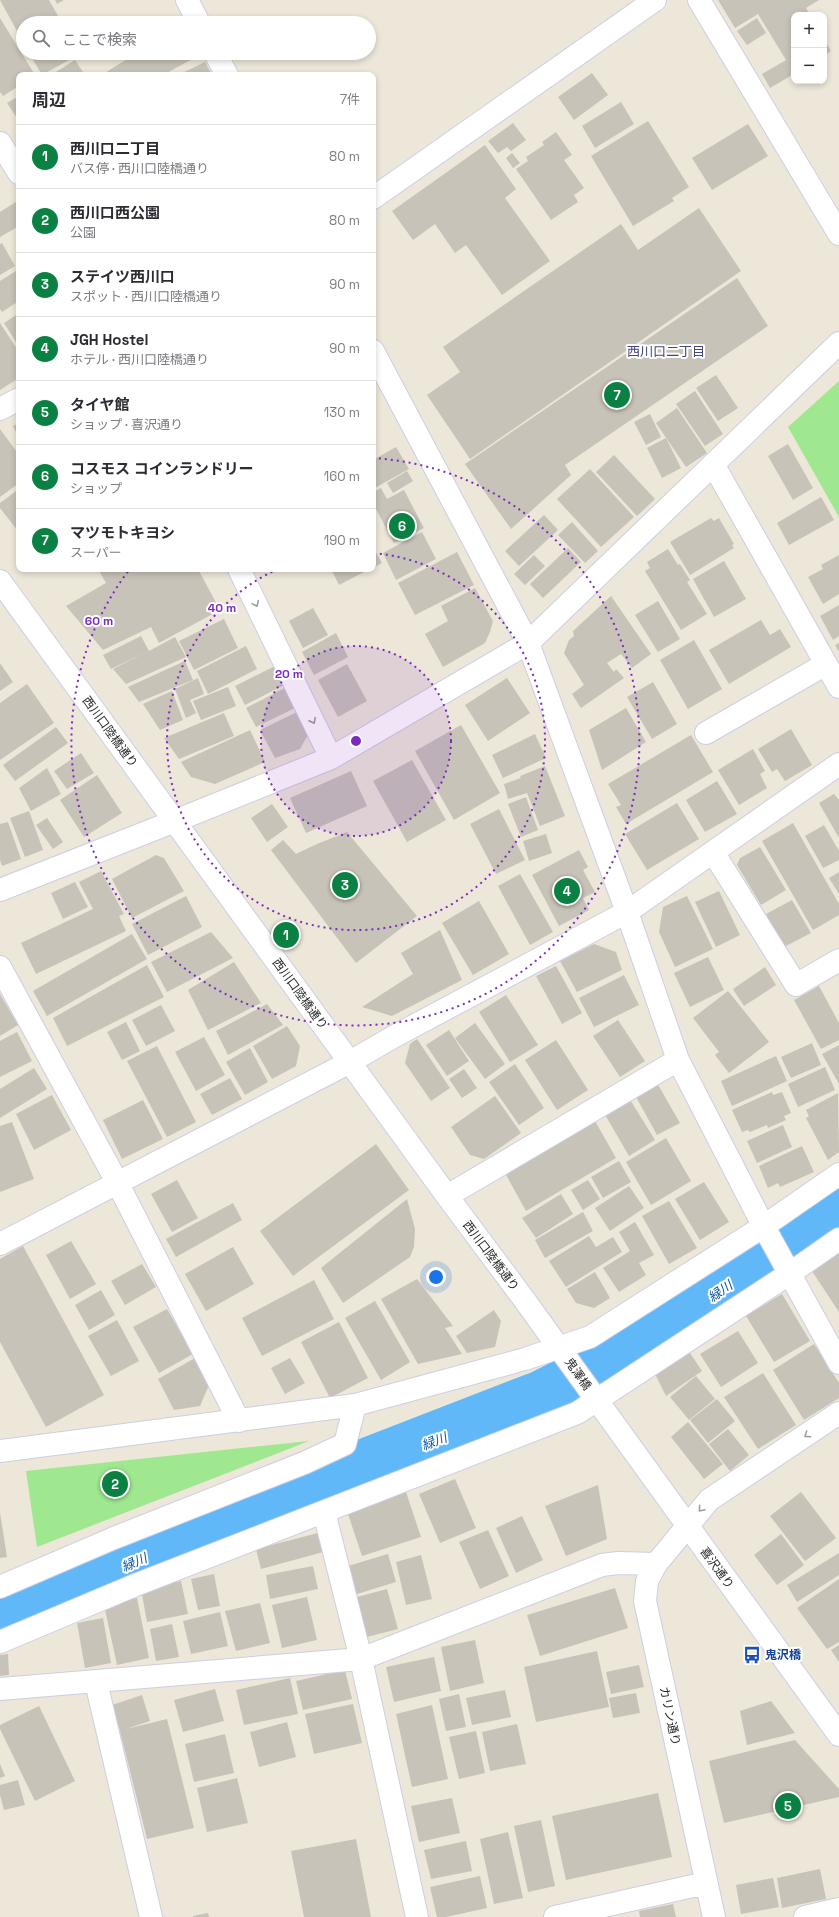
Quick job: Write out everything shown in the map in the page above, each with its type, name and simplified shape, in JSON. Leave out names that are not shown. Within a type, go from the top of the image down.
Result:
[{"type":"street","points":[[187,0],[195,16]]},
{"type":"street","points":[[376,196],[655,0]]},
{"type":"street","points":[[699,0],[839,234]]},
{"type":"street","points":[[219,60],[225,72]]},
{"type":"street","points":[[0,143],[16,168]]},
{"type":"street","points":[[0,890],[331,758],[528,643],[839,343]]},
{"type":"street","points":[[376,357],[528,643],[627,912],[678,1060],[764,1228],[839,1363]]},
{"type":"street","points":[[0,409],[16,401]]},
{"type":"street","points":[[713,464],[839,688]]},
{"type":"street","points":[[240,572],[331,758]]},
{"type":"street","name":"西川口陸橋通り","points":[[0,581],[560,1349]]},
{"type":"street","points":[[706,733],[826,664]]},
{"type":"street","points":[[0,1244],[350,1062],[393,1036],[627,912],[839,764]]},
{"type":"street","points":[[713,852],[796,986],[839,960]]},
{"type":"street","points":[[0,967],[117,1182],[239,1421]]},
{"type":"street","points":[[447,1196],[678,1060]]},
{"type":"street","points":[[0,1451],[355,1405],[560,1349],[590,1336],[764,1228],[839,1174]]},
{"type":"street","points":[[0,1642],[133,1586],[577,1413],[839,1239]]},
{"type":"street","points":[[810,1310],[839,1335]]},
{"type":"street","name":"鬼澤橋","points":[[560,1349],[596,1400]]},
{"type":"street","name":"喜沢通り","points":[[596,1400],[839,1735]]},
{"type":"street","points":[[0,1587],[114,1538],[304,1463],[345,1444],[355,1405]]},
{"type":"street","name":"カリン通り","points":[[714,1917],[645,1601],[647,1581],[656,1564],[709,1500],[839,1413]]},
{"type":"street","points":[[324,1512],[361,1659],[417,1917]]},
{"type":"street","points":[[0,1689],[361,1659],[602,1565],[618,1562],[656,1564]]},
{"type":"street","points":[[96,1682],[151,1917]]},
{"type":"street","points":[[555,1917],[706,1883]]},
{"type":"street","points":[[805,1917],[839,1909]]},
{"type":"green space","points":[[839,381],[839,517],[788,427]]},
{"type":"green space","points":[[309,1441],[37,1547],[26,1471]]},
{"type":"building","points":[[0,0],[49,0],[58,16],[16,16],[16,29]]},
{"type":"building","points":[[55,0],[64,0],[57,4]]},
{"type":"building","points":[[718,0],[819,0],[806,8],[808,12],[791,12],[791,76],[770,88],[762,74],[786,60],[758,14],[735,28]]},
{"type":"building","points":[[0,18],[16,44],[16,60],[26,60],[33,72],[16,72],[16,88],[3,96],[0,92]]},
{"type":"building","points":[[757,18],[766,33],[747,45],[737,31]]},
{"type":"building","points":[[827,44],[831,51],[827,54]]},
{"type":"building","points":[[33,60],[69,60],[47,72],[40,72]]},
{"type":"building","points":[[75,60],[83,72],[56,72]]},
{"type":"building","points":[[126,60],[191,60],[169,72],[106,72]]},
{"type":"building","points":[[205,62],[210,72],[184,72]]},
{"type":"building","points":[[592,73],[608,95],[574,120],[558,97]]},
{"type":"building","points":[[16,98],[16,116],[7,103]]},
{"type":"building","points":[[621,102],[634,124],[595,148],[582,126]]},
{"type":"building","points":[[648,121],[689,187],[672,198],[674,201],[633,226],[591,156]]},
{"type":"building","points":[[513,123],[526,140],[511,151],[507,147],[498,153],[488,141]]},
{"type":"building","points":[[748,124],[768,156],[712,190],[692,158]]},
{"type":"building","points":[[556,132],[572,155],[564,160],[584,188],[574,195],[578,202],[551,220],[516,169],[528,161],[526,157],[544,145],[542,142]]},
{"type":"building","points":[[485,145],[516,189],[505,198],[550,261],[502,295],[466,245],[455,253],[435,224],[413,240],[392,211]]},
{"type":"building","points":[[512,153],[520,163],[513,168],[506,158]]},
{"type":"building","points":[[16,202],[16,228],[0,237],[0,212]]},
{"type":"building","points":[[699,208],[741,271],[470,459],[427,395],[460,372],[443,347],[621,224],[638,250]]},
{"type":"building","points":[[2,243],[15,266],[0,275],[0,244]]},
{"type":"building","points":[[16,271],[16,303],[2,312],[0,309],[0,281]]},
{"type":"building","points":[[737,278],[768,326],[565,465],[571,475],[511,529],[465,464]]},
{"type":"building","points":[[16,315],[16,342],[4,323]]},
{"type":"building","points":[[0,323],[16,347],[16,380],[0,390]]},
{"type":"building","points":[[716,375],[738,408],[718,421],[696,388]]},
{"type":"building","points":[[695,391],[723,434],[705,446],[676,404]]},
{"type":"building","points":[[677,408],[707,453],[686,467],[656,423]]},
{"type":"building","points":[[650,414],[661,437],[646,445],[634,422]]},
{"type":"building","points":[[16,424],[16,432],[13,426]]},
{"type":"building","points":[[0,429],[16,451],[16,485],[0,497]]},
{"type":"building","points":[[666,438],[681,468],[662,478],[647,448]]},
{"type":"building","points":[[788,444],[813,488],[793,500],[768,456]]},
{"type":"building","points":[[396,447],[409,469],[376,487],[376,458]]},
{"type":"building","points":[[614,455],[655,499],[637,516],[596,472]]},
{"type":"building","points":[[590,469],[634,517],[601,547],[557,499]]},
{"type":"building","points":[[407,471],[413,481],[393,493],[387,483]]},
{"type":"building","points":[[381,488],[387,499],[404,490],[424,528],[394,543],[376,509],[376,490]]},
{"type":"building","points":[[16,491],[16,528],[0,508],[0,503]]},
{"type":"building","points":[[821,497],[834,520],[789,545],[777,523]]},
{"type":"building","points":[[544,515],[558,530],[519,566],[505,551]]},
{"type":"building","points":[[711,518],[714,521],[719,518],[734,544],[732,545],[734,548],[690,575],[670,542]]},
{"type":"building","points":[[572,522],[598,551],[585,563],[558,535]]},
{"type":"building","points":[[422,532],[436,559],[396,580],[383,553]]},
{"type":"building","points":[[568,548],[581,562],[543,598],[530,584]]},
{"type":"building","points":[[668,549],[690,580],[687,582],[707,614],[681,630],[645,571],[650,568],[647,562]]},
{"type":"building","points":[[376,552],[382,563],[376,566]]},
{"type":"building","points":[[457,552],[474,585],[415,615],[398,583]]},
{"type":"building","points":[[534,555],[545,566],[525,585],[514,574]]},
{"type":"building","points":[[839,555],[839,594],[823,604],[808,577],[823,569],[821,565]]},
{"type":"building","points":[[724,561],[746,599],[714,617],[693,579]]},
{"type":"building","points":[[100,572],[200,572],[220,610],[159,643],[151,627],[103,650],[66,606],[106,583]]},
{"type":"building","points":[[332,572],[364,572],[339,585]]},
{"type":"building","points":[[475,588],[493,621],[490,632],[485,643],[443,667],[425,634],[448,621],[441,606]]},
{"type":"building","points":[[611,596],[651,654],[632,668],[621,654],[607,663],[614,672],[616,669],[624,678],[581,708],[572,694],[584,685],[564,653],[569,640],[574,636],[573,631]]},
{"type":"building","points":[[658,601],[680,639],[658,652],[635,615]]},
{"type":"building","points":[[839,605],[839,636],[833,640],[820,616]]},
{"type":"building","points":[[313,608],[328,635],[303,648],[289,621]]},
{"type":"building","points":[[224,619],[238,648],[194,670],[179,641]]},
{"type":"building","points":[[761,620],[770,635],[780,629],[791,647],[729,684],[709,650]]},
{"type":"building","points":[[336,633],[348,657],[314,675],[302,652]]},
{"type":"building","points":[[141,636],[149,651],[175,637],[186,657],[126,684],[113,669],[144,653],[111,669],[103,655]]},
{"type":"building","points":[[694,640],[722,689],[688,709],[660,660]]},
{"type":"building","points":[[839,643],[839,652],[835,645]]},
{"type":"building","points":[[246,646],[257,669],[208,694],[197,671]]},
{"type":"building","points":[[185,661],[193,680],[139,702],[128,687]]},
{"type":"building","points":[[0,663],[13,682],[0,691]]},
{"type":"building","points":[[347,664],[367,701],[338,717],[318,680]]},
{"type":"building","points":[[275,666],[284,685],[245,705],[235,686]]},
{"type":"building","points":[[198,678],[204,694],[190,700],[196,713],[186,718],[175,689]]},
{"type":"building","points":[[507,678],[530,713],[488,741],[465,705]]},
{"type":"building","points":[[653,682],[677,724],[652,739],[627,697]]},
{"type":"building","points":[[27,684],[54,723],[0,760],[0,703]]},
{"type":"building","points":[[228,687],[236,706],[201,720],[193,701]]},
{"type":"building","points":[[285,688],[295,708],[256,727],[246,708]]},
{"type":"building","points":[[172,691],[183,720],[160,730],[143,704]]},
{"type":"building","points":[[626,708],[646,742],[602,770],[589,730]]},
{"type":"building","points":[[299,711],[310,731],[300,749],[275,758],[260,730]]},
{"type":"building","points":[[224,713],[234,736],[179,759],[164,738]]},
{"type":"building","points":[[461,725],[500,793],[454,820],[415,751]]},
{"type":"building","points":[[56,727],[68,743],[15,781],[3,765]]},
{"type":"building","points":[[791,729],[812,765],[785,781],[777,769],[772,772],[758,749]]},
{"type":"building","points":[[250,730],[265,762],[215,784],[191,777],[181,762]]},
{"type":"building","points":[[535,734],[546,758],[503,778],[492,755]]},
{"type":"building","points":[[691,735],[713,772],[626,824],[616,807],[621,805],[608,784]]},
{"type":"building","points":[[753,749],[765,771],[760,774],[767,788],[739,805],[718,770]]},
{"type":"building","points":[[81,753],[94,773],[67,789],[54,771]]},
{"type":"building","points":[[412,760],[446,820],[407,842],[373,781]]},
{"type":"building","points":[[545,766],[565,816],[540,826],[527,793],[508,799],[504,784],[521,778],[520,776]]},
{"type":"building","points":[[47,768],[61,794],[31,811],[19,788]]},
{"type":"building","points":[[351,771],[367,806],[306,833],[290,798]]},
{"type":"building","points":[[97,775],[122,813],[84,837],[60,800]]},
{"type":"building","points":[[717,781],[737,814],[705,832],[686,800]]},
{"type":"building","points":[[834,794],[839,800],[839,838],[819,803]]},
{"type":"building","points":[[526,797],[538,830],[521,837],[508,804]]},
{"type":"building","points":[[677,803],[699,839],[647,870],[625,834]]},
{"type":"building","points":[[272,804],[288,827],[267,842],[251,818]]},
{"type":"building","points":[[499,809],[525,860],[496,874],[470,824]]},
{"type":"building","points":[[29,811],[43,850],[25,857],[10,818]]},
{"type":"building","points":[[47,818],[63,842],[53,849],[36,825]]},
{"type":"building","points":[[8,822],[21,859],[2,866],[0,860],[0,824]]},
{"type":"building","points":[[793,823],[839,904],[839,915],[813,930],[762,841]]},
{"type":"building","points":[[824,825],[839,851],[839,860],[823,868],[805,836]]},
{"type":"building","points":[[347,832],[417,916],[356,963],[271,850],[283,840],[296,854]]},
{"type":"building","points":[[546,834],[552,853],[529,861],[523,841]]},
{"type":"building","points":[[760,847],[786,890],[761,905],[737,865],[740,858]]},
{"type":"building","points":[[579,850],[588,867],[583,870],[595,892],[583,898],[589,910],[559,926],[532,875]]},
{"type":"building","points":[[156,855],[164,858],[184,891],[132,918],[112,879]]},
{"type":"building","points":[[101,871],[124,914],[119,916],[126,931],[36,974],[21,943],[93,909],[79,882]]},
{"type":"building","points":[[839,872],[839,894],[829,878]]},
{"type":"building","points":[[520,874],[553,932],[530,945],[498,886]]},
{"type":"building","points":[[75,882],[88,907],[63,919],[51,893]]},
{"type":"building","points":[[719,891],[740,935],[716,947],[695,902]]},
{"type":"building","points":[[186,896],[202,927],[148,955],[132,924]]},
{"type":"building","points":[[687,896],[713,949],[675,967],[659,932],[663,907]]},
{"type":"building","points":[[792,900],[811,933],[784,947],[766,914]]},
{"type":"building","points":[[479,901],[509,954],[473,975],[442,923]]},
{"type":"building","points":[[440,930],[462,980],[392,1016],[362,1007],[413,974],[401,953]]},
{"type":"building","points":[[211,932],[233,958],[167,992],[151,962]]},
{"type":"building","points":[[132,934],[147,959],[47,1016],[33,991]]},
{"type":"building","points":[[594,944],[616,952],[622,970],[577,992],[560,961]]},
{"type":"building","points":[[708,957],[724,990],[690,1007],[674,973]]},
{"type":"building","points":[[234,962],[261,1003],[208,1030],[188,990]]},
{"type":"building","points":[[147,965],[164,997],[67,1046],[53,1018]]},
{"type":"building","points":[[556,966],[582,1013],[562,1024],[536,976]]},
{"type":"building","points":[[765,967],[776,985],[744,1006],[733,989]]},
{"type":"building","points":[[624,975],[639,1005],[594,1027],[579,998]]},
{"type":"building","points":[[819,986],[839,1023],[839,1040],[821,1049],[794,1000]]},
{"type":"building","points":[[728,991],[769,1042],[729,1073],[715,1055],[719,1052],[693,1018]]},
{"type":"building","points":[[0,994],[18,1025],[0,1036]]},
{"type":"building","points":[[506,995],[538,1045],[510,1062],[479,1012]]},
{"type":"building","points":[[267,1004],[283,1025],[228,1055],[216,1031]]},
{"type":"building","points":[[161,1005],[175,1031],[146,1046],[132,1020]]},
{"type":"building","points":[[618,1020],[645,1061],[620,1077],[593,1036]]},
{"type":"building","points":[[126,1022],[140,1051],[122,1060],[107,1032]]},
{"type":"building","points":[[475,1023],[505,1064],[485,1079],[455,1038]]},
{"type":"building","points":[[287,1026],[300,1046],[296,1066],[272,1079],[253,1046]]},
{"type":"building","points":[[449,1030],[469,1061],[447,1076],[426,1045]]},
{"type":"building","points":[[17,1032],[32,1061],[0,1077],[0,1041]]},
{"type":"building","points":[[204,1037],[225,1075],[196,1091],[175,1052]]},
{"type":"building","points":[[417,1039],[450,1088],[431,1101],[405,1063],[410,1044]]},
{"type":"building","points":[[556,1040],[588,1090],[557,1110],[525,1060]]},
{"type":"building","points":[[812,1043],[821,1065],[791,1078],[781,1057]]},
{"type":"building","points":[[839,1045],[839,1084],[822,1054]]},
{"type":"building","points":[[157,1046],[196,1122],[167,1137],[127,1061]]},
{"type":"building","points":[[250,1048],[268,1082],[245,1095],[226,1062]]},
{"type":"building","points":[[776,1056],[787,1081],[732,1106],[721,1081]]},
{"type":"building","points":[[515,1064],[544,1108],[519,1125],[489,1082]]},
{"type":"building","points":[[825,1067],[835,1090],[798,1107],[788,1084]]},
{"type":"building","points":[[34,1068],[47,1089],[0,1118],[0,1089]]},
{"type":"building","points":[[464,1069],[477,1088],[462,1098],[449,1079]]},
{"type":"building","points":[[230,1078],[242,1099],[212,1115],[200,1094]]},
{"type":"building","points":[[657,1083],[680,1123],[657,1135],[635,1095]]},
{"type":"building","points":[[772,1092],[773,1095],[782,1092],[791,1113],[784,1116],[786,1120],[768,1128],[767,1125],[750,1132],[748,1130],[742,1132],[732,1110]]},
{"type":"building","points":[[838,1093],[839,1152],[828,1160],[806,1118],[809,1116],[806,1110]]},
{"type":"building","points":[[52,1095],[71,1130],[34,1150],[16,1114]]},
{"type":"building","points":[[495,1096],[521,1133],[484,1159],[470,1155],[451,1127]]},
{"type":"building","points":[[629,1098],[655,1140],[629,1156],[604,1113]]},
{"type":"building","points":[[143,1100],[163,1139],[122,1159],[103,1120]]},
{"type":"building","points":[[595,1121],[616,1158],[526,1211],[505,1173]]},
{"type":"building","points":[[12,1122],[34,1179],[0,1192],[0,1126]]},
{"type":"building","points":[[783,1125],[792,1147],[757,1163],[747,1141]]},
{"type":"building","points":[[666,1138],[691,1181],[651,1205],[626,1162]]},
{"type":"building","points":[[376,1144],[409,1190],[293,1276],[260,1231]]},
{"type":"building","points":[[802,1146],[814,1172],[780,1187],[778,1183],[768,1188],[759,1166]]},
{"type":"building","points":[[619,1161],[631,1182],[603,1198],[591,1177]]},
{"type":"building","points":[[177,1180],[198,1218],[172,1232],[151,1194]]},
{"type":"building","points":[[588,1180],[600,1199],[583,1210],[571,1190]]},
{"type":"building","points":[[704,1182],[729,1222],[700,1240],[675,1199]]},
{"type":"building","points":[[629,1186],[644,1208],[610,1231],[595,1208]]},
{"type":"building","points":[[561,1194],[573,1214],[536,1238],[522,1218]]},
{"type":"building","points":[[407,1199],[415,1229],[414,1247],[410,1257],[343,1303],[321,1268]]},
{"type":"building","points":[[669,1201],[697,1248],[669,1264],[642,1216]]},
{"type":"building","points":[[233,1203],[242,1220],[176,1257],[166,1239]]},
{"type":"building","points":[[583,1212],[593,1231],[545,1258],[535,1240]]},
{"type":"building","points":[[635,1222],[654,1255],[639,1263],[646,1275],[619,1292],[603,1268],[630,1251],[619,1232]]},
{"type":"building","points":[[589,1236],[596,1247],[613,1237],[622,1252],[566,1287],[549,1261]]},
{"type":"building","points":[[71,1241],[96,1284],[70,1299],[46,1255]]},
{"type":"building","points":[[839,1245],[839,1312],[808,1265]]},
{"type":"building","points":[[23,1246],[104,1395],[46,1427],[0,1342],[0,1259]]},
{"type":"building","points":[[233,1247],[254,1284],[206,1311],[185,1274]]},
{"type":"building","points":[[142,1264],[156,1287],[125,1305],[111,1281]]},
{"type":"building","points":[[595,1272],[610,1298],[594,1308],[576,1303],[567,1289]]},
{"type":"building","points":[[417,1279],[453,1326],[445,1328],[462,1354],[418,1364],[381,1299]]},
{"type":"building","points":[[314,1280],[334,1319],[262,1356],[242,1318]]},
{"type":"building","points":[[101,1290],[115,1315],[89,1330],[75,1305]]},
{"type":"building","points":[[782,1294],[810,1341],[774,1362],[746,1316]]},
{"type":"building","points":[[375,1301],[410,1362],[381,1380],[345,1318]]},
{"type":"building","points":[[167,1309],[193,1354],[159,1373],[133,1327]]},
{"type":"building","points":[[494,1310],[501,1321],[495,1347],[467,1353],[456,1336]]},
{"type":"building","points":[[117,1320],[139,1361],[111,1376],[88,1336]]},
{"type":"building","points":[[339,1322],[368,1378],[330,1398],[301,1342]]},
{"type":"building","points":[[738,1331],[758,1363],[721,1387],[700,1354]]},
{"type":"building","points":[[814,1344],[839,1383],[839,1398],[804,1420],[773,1370]]},
{"type":"building","points":[[688,1350],[702,1371],[666,1396],[652,1368]]},
{"type":"building","points":[[195,1358],[209,1385],[200,1406],[174,1410],[158,1379]]},
{"type":"building","points":[[290,1358],[305,1383],[285,1394],[271,1368]]},
{"type":"building","points":[[763,1373],[796,1425],[758,1449],[724,1397]]},
{"type":"building","points":[[696,1376],[715,1399],[689,1420],[670,1397]]},
{"type":"building","points":[[717,1399],[735,1421],[708,1443],[690,1420]]},
{"type":"building","points":[[688,1422],[723,1464],[704,1479],[671,1437]]},
{"type":"building","points":[[728,1429],[749,1455],[730,1471],[709,1444]]},
{"type":"building","points":[[455,1479],[476,1528],[440,1543],[419,1494]]},
{"type":"building","points":[[598,1485],[607,1539],[566,1556],[545,1506]]},
{"type":"building","points":[[406,1492],[421,1537],[362,1556],[347,1511]]},
{"type":"building","points":[[801,1492],[836,1538],[805,1561],[770,1516]]},
{"type":"building","points":[[0,1513],[7,1557],[0,1558]]},
{"type":"building","points":[[522,1516],[543,1560],[516,1573],[496,1528]]},
{"type":"building","points":[[488,1530],[509,1576],[480,1589],[459,1542]]},
{"type":"building","points":[[322,1532],[327,1551],[261,1569],[256,1549]]},
{"type":"building","points":[[781,1534],[804,1565],[777,1585],[754,1555]]},
{"type":"building","points":[[839,1553],[839,1575],[797,1602],[787,1585]]},
{"type":"building","points":[[388,1554],[396,1582],[357,1594],[348,1566]]},
{"type":"building","points":[[421,1555],[432,1599],[406,1605],[396,1562]]},
{"type":"building","points":[[313,1566],[318,1589],[270,1599],[266,1575]]},
{"type":"building","points":[[214,1574],[220,1606],[198,1610],[191,1579]]},
{"type":"building","points":[[839,1579],[839,1642],[827,1649],[797,1608]]},
{"type":"building","points":[[181,1581],[188,1614],[147,1622],[141,1589]]},
{"type":"building","points":[[615,1588],[628,1628],[540,1656],[527,1615]]},
{"type":"building","points":[[387,1589],[398,1629],[367,1637],[357,1597]]},
{"type":"building","points":[[307,1597],[317,1640],[282,1648],[272,1605]]},
{"type":"building","points":[[137,1598],[149,1658],[117,1665],[104,1605]]},
{"type":"building","points":[[260,1603],[270,1643],[236,1651],[225,1611]]},
{"type":"building","points":[[220,1612],[228,1646],[191,1654],[183,1621]]},
{"type":"building","points":[[103,1618],[111,1663],[85,1668],[77,1623]]},
{"type":"building","points":[[172,1624],[179,1657],[156,1661],[150,1629]]},
{"type":"building","points":[[475,1640],[484,1683],[450,1691],[441,1647]]},
{"type":"building","points":[[839,1645],[839,1662],[831,1650]]},
{"type":"building","points":[[597,1651],[609,1707],[536,1722],[524,1667]]},
{"type":"building","points":[[8,1654],[9,1675],[0,1676],[0,1655]]},
{"type":"building","points":[[434,1657],[441,1691],[394,1702],[386,1667]]},
{"type":"building","points":[[639,1665],[644,1687],[611,1694],[606,1672]]},
{"type":"building","points":[[345,1670],[352,1699],[303,1710],[296,1681]]},
{"type":"building","points":[[290,1678],[298,1714],[244,1725],[236,1690]]},
{"type":"building","points":[[215,1689],[224,1721],[183,1732],[174,1700]]},
{"type":"building","points":[[505,1690],[511,1717],[472,1725],[466,1698]]},
{"type":"building","points":[[636,1693],[640,1713],[613,1718],[609,1698]]},
{"type":"building","points":[[459,1694],[466,1727],[446,1731],[439,1699]]},
{"type":"building","points":[[142,1695],[150,1721],[126,1729],[167,1719],[194,1828],[147,1839],[112,1705]]},
{"type":"building","points":[[771,1701],[795,1733],[747,1745],[740,1711]]},
{"type":"building","points":[[353,1704],[362,1743],[314,1754],[305,1714]]},
{"type":"building","points":[[432,1705],[448,1779],[412,1787],[396,1714]]},
{"type":"building","points":[[39,1706],[75,1781],[35,1801],[0,1729],[0,1725]]},
{"type":"building","points":[[287,1722],[296,1757],[259,1767],[250,1732]]},
{"type":"building","points":[[517,1724],[526,1764],[490,1771],[482,1732]]},
{"type":"building","points":[[476,1731],[485,1773],[459,1779],[449,1737]]},
{"type":"building","points":[[225,1734],[234,1773],[194,1782],[185,1744]]},
{"type":"building","points":[[795,1740],[839,1789],[839,1797],[724,1823],[709,1761]]},
{"type":"building","points":[[0,1764],[5,1776],[0,1778]]},
{"type":"building","points":[[237,1778],[248,1823],[207,1832],[197,1788]]},
{"type":"building","points":[[18,1780],[25,1805],[4,1810],[0,1795],[0,1785]]},
{"type":"building","points":[[658,1793],[672,1857],[566,1880],[552,1816]]},
{"type":"building","points":[[452,1798],[460,1833],[419,1842],[411,1806]]},
{"type":"building","points":[[541,1820],[555,1886],[528,1892],[514,1826]]},
{"type":"building","points":[[508,1832],[523,1898],[494,1904],[480,1839]]},
{"type":"building","points":[[356,1839],[371,1917],[304,1917],[291,1851]]},
{"type":"building","points":[[466,1841],[472,1871],[431,1879],[424,1850]]},
{"type":"building","points":[[820,1869],[826,1899],[782,1908],[777,1878]]},
{"type":"building","points":[[480,1876],[487,1908],[446,1917],[437,1917],[430,1887]]},
{"type":"building","points":[[773,1878],[779,1907],[741,1914],[736,1885]]},
{"type":"building","points":[[673,1904],[676,1917],[640,1917],[639,1911]]},
{"type":"building","points":[[208,1913],[209,1917],[193,1917],[193,1916]]},
{"type":"waterway","name":"緑川","points":[[0,1618],[296,1494],[544,1398],[621,1359],[839,1208]]},
{"type":"place","name":"マツモトキヨシ","points":[[617,395]]},
{"type":"place","name":"コスモス コインランドリー","points":[[402,526]]},
{"type":"place","name":"ステイツ西川口","points":[[345,885]]},
{"type":"place","name":"JGH Hostel","points":[[567,891]]},
{"type":"place","name":"西川口二丁目","points":[[286,935]]},
{"type":"place","name":"西川口西公園","points":[[115,1484]]},
{"type":"place","name":"鬼沢橋","points":[[752,1655]]},
{"type":"place","name":"タイヤ館","points":[[788,1806]]},
{"type":"district","name":"西川口二丁目","points":[[666,351]]}]
